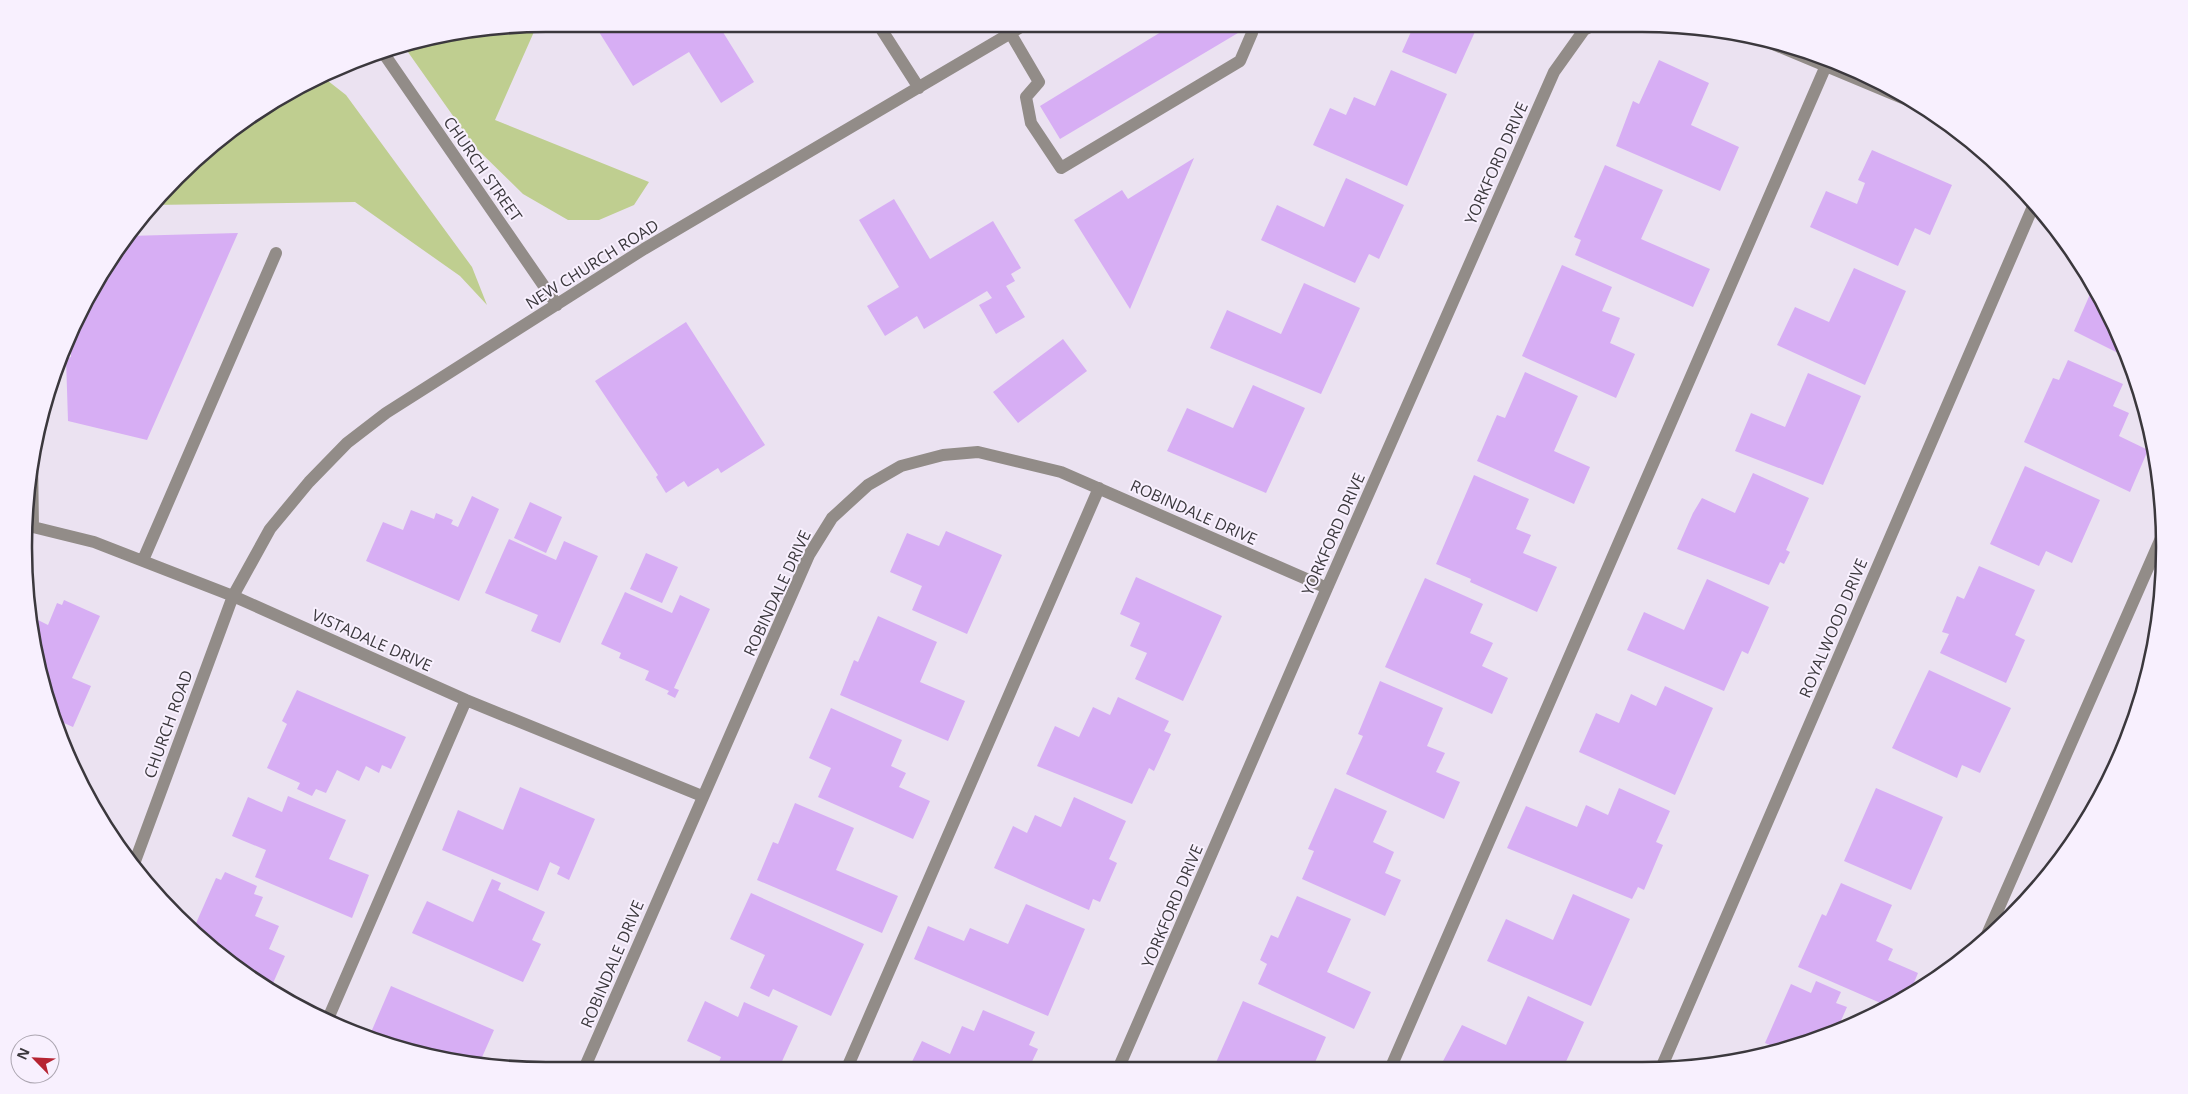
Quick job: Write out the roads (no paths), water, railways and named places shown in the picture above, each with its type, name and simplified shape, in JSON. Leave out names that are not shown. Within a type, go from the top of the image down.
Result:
[{"type":"street","points":[[883,32],[919,88]]},
{"type":"street","name":"NEW CHURCH ROAD","points":[[233,596],[270,529],[309,482],[347,443],[386,412],[644,249],[919,88],[1003,32]]},
{"type":"street","points":[[1010,32],[1039,82],[1026,97],[1031,122],[1061,168],[1240,61],[1252,32]]},
{"type":"street","name":"YORKFORD DRIVE","points":[[1121,1062],[1554,72],[1583,32]]},
{"type":"street","name":"CHURCH STREET","points":[[387,58],[557,305]]},
{"type":"street","points":[[1393,1062],[1826,67]]},
{"type":"street","name":"ROYALWOOD DRIVE","points":[[1664,1061],[2030,211]]},
{"type":"street","points":[[143,560],[276,253]]},
{"type":"street","name":"ROBINDALE DRIVE","points":[[587,1062],[809,555],[832,518],[868,485],[901,466],[943,455],[978,452],[1060,472],[1327,588]]},
{"type":"street","points":[[850,1062],[1099,488]]},
{"type":"street","name":"VISTADALE DRIVE","points":[[33,528],[94,542],[233,596],[466,700],[702,796]]},
{"type":"street","points":[[1992,923],[2156,550]]},
{"type":"street","name":"CHURCH ROAD","points":[[137,857],[233,596]]},
{"type":"street","points":[[330,1013],[466,700]]}]
